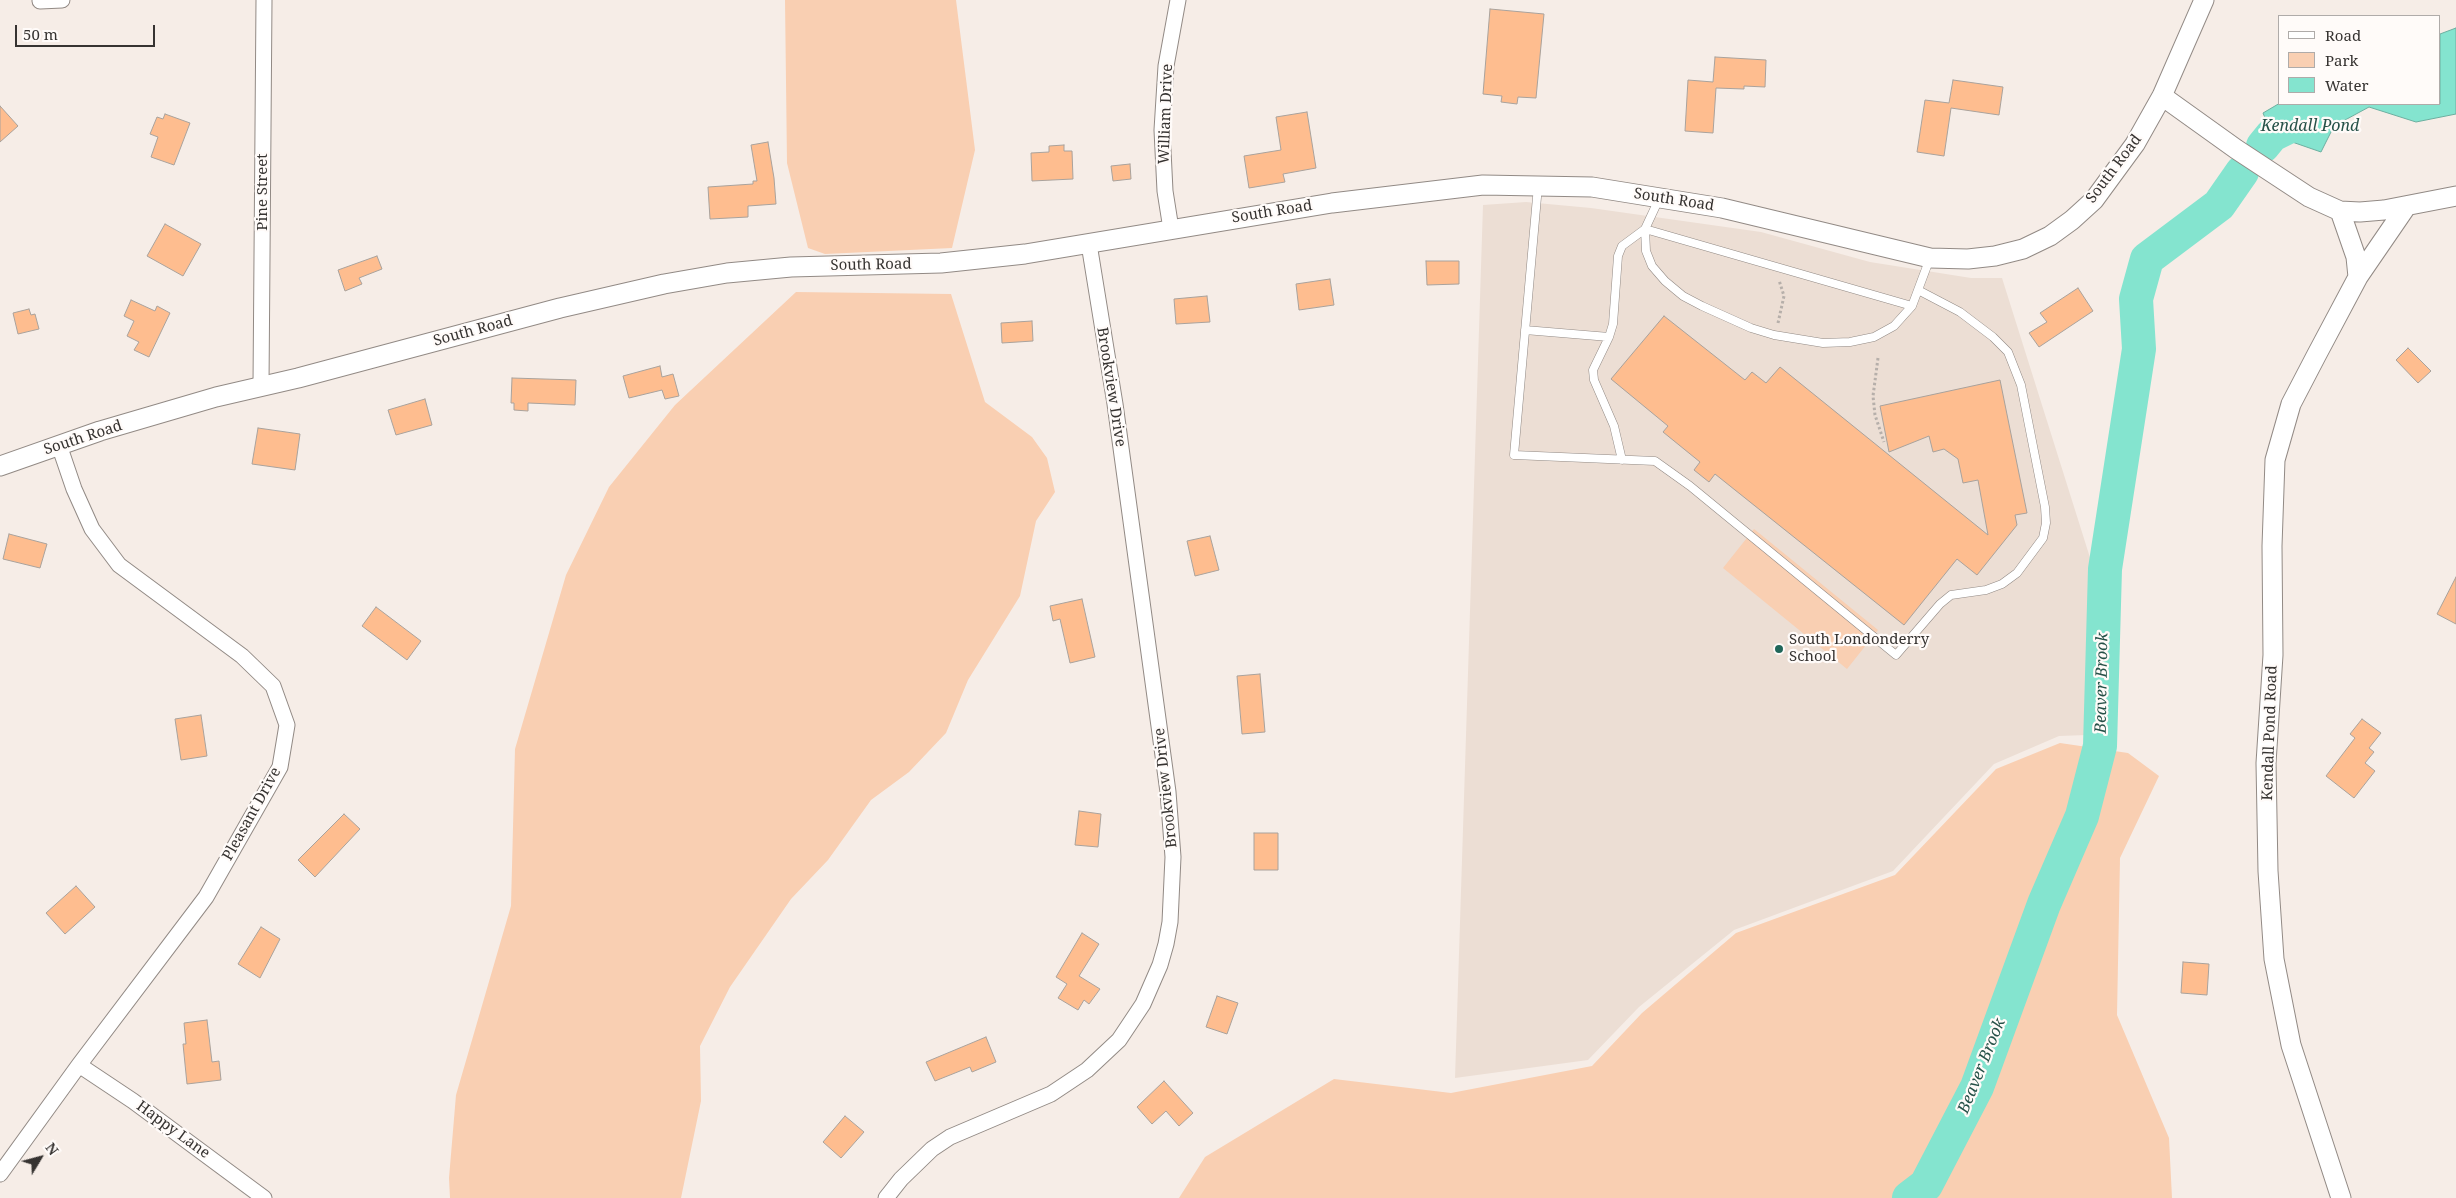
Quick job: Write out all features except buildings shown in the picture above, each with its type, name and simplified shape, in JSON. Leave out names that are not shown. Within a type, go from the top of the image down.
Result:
[{"type":"street","points":[[40,1],[62,0]]},
{"type":"street","name":"Pine Street","points":[[261,385],[264,0]]},
{"type":"street","name":"William Drive","points":[[1171,229],[1165,191],[1162,130],[1166,66],[1178,0]]},
{"type":"street","points":[[2204,0],[2162,96],[2236,149],[2309,196],[2340,211],[2360,212],[2406,207],[2456,196]]},
{"type":"street","name":"South Road","points":[[0,466],[59,445],[216,397],[261,385],[298,378],[560,308],[664,284],[727,273],[791,267],[941,263],[1089,244],[1332,203],[1483,185],[1592,187],[1722,208],[1930,258],[1968,259],[1995,256],[2023,249],[2050,236],[2072,220],[2094,200],[2135,144],[2162,96]]},
{"type":"street","name":"Kendall Pond Road","points":[[2341,1198],[2291,1045],[2274,959],[2268,871],[2266,763],[2273,654],[2272,546],[2276,460],[2291,404],[2358,277],[2406,207]]},
{"type":"street","points":[[2340,211],[2356,257],[2358,277]]},
{"type":"street","name":"Brookview Drive","points":[[886,1198],[901,1179],[932,1149],[950,1137],[1051,1094],[1087,1070],[1118,1040],[1143,1004],[1160,965],[1166,944],[1170,922],[1173,857],[1168,792],[1115,404],[1089,244]]},
{"type":"street","name":"Pleasant Drive","points":[[0,1174],[79,1065],[206,897],[280,767],[287,726],[273,686],[242,656],[119,564],[92,529],[74,489],[59,445]]},
{"type":"street","name":"Happy Lane","points":[[79,1065],[133,1100],[264,1198]]},
{"type":"lane","points":[[1538,186],[1514,455],[1655,461],[1690,486],[1896,656],[1940,604],[1952,595],[1986,590],[2002,584],[2017,573],[2043,538],[2046,523],[2045,507],[2021,385],[2008,352],[1993,337],[1960,312],[1918,290]]},
{"type":"lane","points":[[1659,197],[1645,229],[1646,251],[1652,266],[1665,281],[1683,296],[1751,328],[1774,335],[1823,342],[1850,342],[1874,337],[1894,326],[1912,306],[1930,258]]},
{"type":"lane","points":[[1645,229],[1912,306]]},
{"type":"lane","points":[[1622,460],[1608,407],[1594,380],[1593,370],[1609,337],[1613,324],[1620,251],[1622,246],[1645,229]]},
{"type":"lane","points":[[1525,330],[1609,337]]},
{"type":"path","points":[[1774,266],[1784,296],[1778,326]]},
{"type":"path","points":[[1878,358],[1873,396],[1874,415],[1884,442]]},
{"type":"shaded area","name":"South Londonderry School","points":[[1526,202],[1591,208],[1761,232],[1870,262],[1971,278],[2002,278],[2092,564],[2087,735],[2059,736],[1994,764],[1893,871],[1734,930],[1639,1007],[1588,1060],[1455,1078],[1483,205]]},
{"type":"green space","points":[[785,0],[956,0],[975,150],[952,248],[825,254],[808,248],[787,163]]},
{"type":"green space","points":[[796,292],[951,294],[985,402],[1032,437],[1047,458],[1055,492],[1036,521],[1020,596],[968,680],[946,733],[909,772],[871,800],[828,860],[791,899],[730,987],[700,1046],[701,1101],[681,1198],[450,1198],[449,1178],[456,1095],[511,906],[515,749],[566,575],[609,487],[675,405]]},
{"type":"green space","points":[[1754,529],[1878,630],[1847,669],[1723,568]]},
{"type":"green space","points":[[2060,743],[2128,753],[2159,776],[2120,858],[2117,1015],[2169,1138],[2172,1198],[1179,1198],[1205,1157],[1334,1079],[1451,1093],[1592,1066],[1642,1013],[1736,933],[1895,875],[1996,769]]},
{"type":"water","name":"Kendall Pond","points":[[2456,28],[2456,114],[2416,122],[2369,107],[2334,126],[2321,152],[2272,135],[2263,113],[2278,104],[2441,105],[2441,34]]},
{"type":"waterway","name":"Beaver Brook","points":[[2263,146],[2272,135],[2333,105]]},
{"type":"waterway","name":"Beaver Brook","points":[[1909,1198],[1926,1185],[1977,1087],[2044,904],[2082,816],[2100,746],[2105,569],[2139,349],[2136,299],[2147,259],[2219,205],[2242,172]]},
{"type":"place","name":"South Londonderry School","points":[[1779,649]]}]
